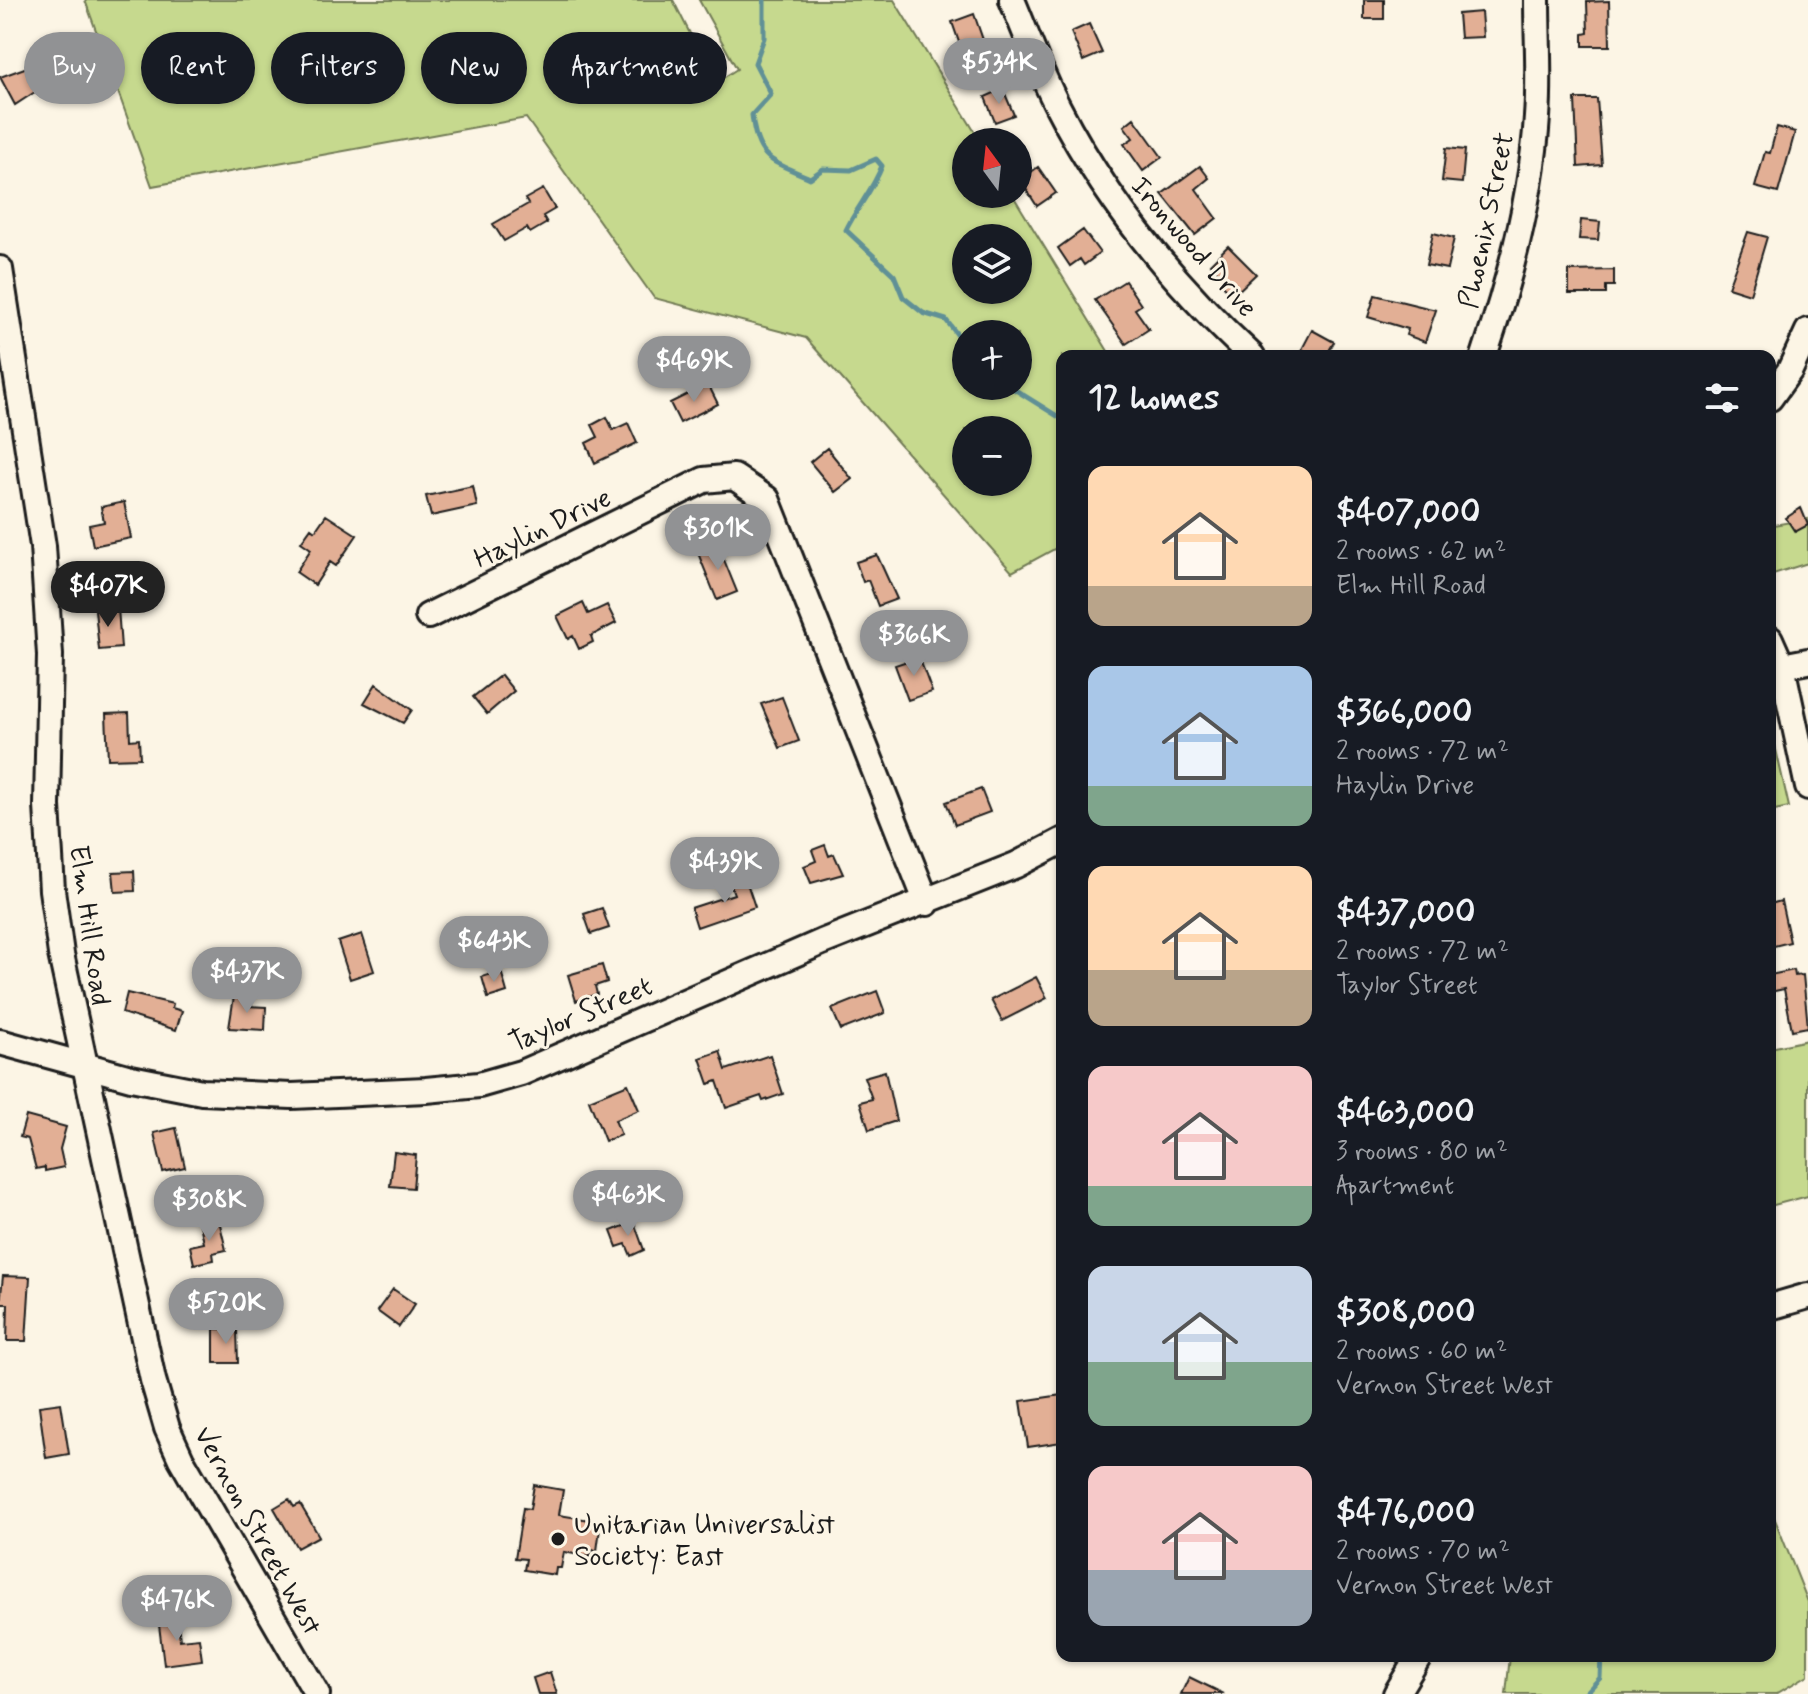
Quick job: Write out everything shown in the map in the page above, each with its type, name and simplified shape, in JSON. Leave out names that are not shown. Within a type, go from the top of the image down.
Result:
[{"type":"street","name":"Ironwood Drive","points":[[1012,0],[1056,104],[1124,217],[1246,350]]},
{"type":"street","name":"Phoenix Street","points":[[1486,350],[1510,267],[1531,172],[1537,115],[1537,0]]},
{"type":"street","name":"Elm Hill Road","points":[[0,269],[41,531],[49,610],[47,806],[52,890],[61,954],[127,1251]]},
{"type":"street","points":[[1776,390],[1790,370],[1808,331]]},
{"type":"street","name":"Haylin Drive","points":[[428,616],[704,480],[734,477],[767,499],[927,903]]},
{"type":"street","points":[[1776,652],[1782,666],[1808,787]]},
{"type":"street","points":[[1782,666],[1808,661]]},
{"type":"street","name":"Taylor Street","points":[[0,1042],[131,1078],[217,1092],[292,1096],[479,1085],[521,1073],[822,942],[927,903],[1056,844]]},
{"type":"street","name":"Vernon Street West","points":[[127,1251],[153,1380],[167,1428],[181,1459],[317,1694]]},
{"type":"street","points":[[1776,1305],[1808,1296]]},
{"type":"street","points":[[1396,1694],[1415,1662]]},
{"type":"green space","points":[[85,0],[673,0],[689,32],[543,32],[543,104],[727,104],[727,75],[737,69],[727,51],[727,32],[717,32],[699,0],[894,0],[972,128],[952,128],[952,208],[1021,208],[1030,224],[952,224],[952,304],[1032,304],[1032,227],[1107,350],[1056,350],[1056,548],[1012,572],[806,338],[654,298],[526,118],[152,186],[122,104],[125,104],[125,32],[97,32]]},
{"type":"green space","points":[[1808,519],[1808,563],[1776,573],[1776,525]]},
{"type":"green space","points":[[1776,750],[1789,807],[1776,810]]},
{"type":"green space","points":[[1808,1040],[1808,1196],[1776,1204],[1776,1047]]},
{"type":"green space","points":[[1776,1522],[1808,1602],[1808,1675],[1776,1694],[1506,1694],[1509,1662],[1776,1662]]},
{"type":"building","points":[[1364,0],[1384,0],[1384,19],[1364,19]]},
{"type":"building","points":[[1609,1],[1610,46],[1583,46],[1583,34],[1588,33],[1587,2]]},
{"type":"building","points":[[1481,12],[1483,37],[1460,38],[1458,14]]},
{"type":"building","points":[[974,14],[983,40],[961,48],[952,22]]},
{"type":"building","points":[[1089,24],[1102,53],[1083,61],[1071,32]]},
{"type":"building","points":[[24,68],[24,99],[15,105],[0,77]]},
{"type":"building","points":[[1003,89],[1014,115],[995,122],[985,97]]},
{"type":"building","points":[[1575,99],[1597,99],[1602,165],[1578,167]]},
{"type":"building","points":[[1134,118],[1162,157],[1143,171],[1124,144],[1133,138],[1124,126]]},
{"type":"building","points":[[1777,127],[1795,132],[1778,193],[1755,187],[1765,152],[1770,153]]},
{"type":"building","points":[[1446,148],[1465,150],[1462,183],[1442,181]]},
{"type":"building","points":[[1200,166],[1209,178],[1196,189],[1217,218],[1195,235],[1162,194]]},
{"type":"building","points":[[1038,167],[1056,193],[1037,206],[1032,198],[1032,171]]},
{"type":"building","points":[[543,189],[555,209],[543,216],[547,223],[530,233],[527,228],[504,241],[493,224],[528,204],[525,199]]},
{"type":"building","points":[[1581,220],[1600,222],[1598,240],[1579,239]]},
{"type":"building","points":[[1083,230],[1100,253],[1084,265],[1080,259],[1070,266],[1058,248]]},
{"type":"building","points":[[1748,232],[1767,237],[1750,294],[1728,287]]},
{"type":"building","points":[[1433,233],[1454,238],[1447,269],[1426,265]]},
{"type":"building","points":[[1228,246],[1256,274],[1233,296],[1221,283],[1225,279],[1210,264]]},
{"type":"building","points":[[1614,270],[1614,286],[1606,286],[1606,294],[1569,294],[1569,271]]},
{"type":"building","points":[[1125,281],[1141,305],[1135,309],[1149,329],[1126,344],[1095,300]]},
{"type":"building","points":[[1375,295],[1436,310],[1425,342],[1406,335],[1408,329],[1368,317]]},
{"type":"building","points":[[1312,330],[1334,342],[1329,350],[1302,349]]},
{"type":"building","points":[[708,384],[718,404],[680,423],[670,403]]},
{"type":"building","points":[[607,417],[613,430],[628,423],[637,443],[595,463],[586,443],[598,437],[592,425]]},
{"type":"building","points":[[827,448],[852,479],[835,492],[810,462]]},
{"type":"building","points":[[473,486],[477,506],[431,516],[426,496]]},
{"type":"building","points":[[124,502],[131,538],[93,546],[89,525],[104,522],[101,507]]},
{"type":"building","points":[[1801,508],[1808,525],[1795,532],[1786,518]]},
{"type":"building","points":[[326,515],[357,535],[336,566],[330,562],[315,585],[296,572],[311,549],[301,542],[311,528],[315,531]]},
{"type":"building","points":[[718,545],[737,592],[717,600],[698,553]]},
{"type":"building","points":[[877,555],[897,599],[878,606],[868,580],[863,582],[856,562]]},
{"type":"building","points":[[583,603],[588,614],[607,605],[616,623],[591,636],[593,642],[579,649],[573,636],[568,639],[557,616]]},
{"type":"building","points":[[118,608],[121,648],[99,650],[95,610]]},
{"type":"building","points":[[919,657],[932,692],[908,700],[895,665]]},
{"type":"building","points":[[501,675],[514,691],[487,714],[473,697]]},
{"type":"building","points":[[376,684],[412,710],[403,723],[364,703]]},
{"type":"building","points":[[782,697],[799,741],[780,748],[761,704]]},
{"type":"building","points":[[129,713],[130,740],[139,739],[140,758],[108,759],[106,714]]},
{"type":"building","points":[[981,789],[990,812],[955,825],[946,802]]},
{"type":"building","points":[[825,845],[829,856],[834,854],[843,874],[811,883],[804,866],[816,861],[812,850]]},
{"type":"building","points":[[134,871],[135,891],[115,892],[113,872]]},
{"type":"building","points":[[745,877],[755,907],[697,927],[691,908],[734,894],[730,883]]},
{"type":"building","points":[[1781,901],[1790,942],[1776,946],[1776,902]]},
{"type":"building","points":[[602,908],[609,928],[591,934],[584,914]]},
{"type":"building","points":[[362,934],[374,971],[350,979],[338,942]]},
{"type":"building","points":[[602,965],[607,982],[595,986],[597,994],[576,1001],[568,975]]},
{"type":"building","points":[[1794,970],[1795,976],[1803,975],[1808,1027],[1792,1030],[1784,989],[1776,991],[1776,974]]},
{"type":"building","points":[[501,971],[507,992],[488,998],[482,977]]},
{"type":"building","points":[[1036,977],[1047,998],[1002,1021],[991,1000]]},
{"type":"building","points":[[877,991],[885,1013],[841,1030],[832,1009]]},
{"type":"building","points":[[127,993],[173,1004],[172,1008],[182,1011],[176,1030],[122,1013]]},
{"type":"building","points":[[234,996],[249,997],[248,1006],[266,1007],[265,1030],[229,1028]]},
{"type":"building","points":[[720,1051],[726,1070],[770,1055],[783,1094],[763,1101],[761,1096],[726,1108],[717,1081],[709,1084],[700,1058]]},
{"type":"building","points":[[885,1071],[896,1121],[869,1130],[860,1102],[872,1099],[864,1077]]},
{"type":"building","points":[[628,1084],[639,1110],[615,1120],[621,1135],[605,1141],[589,1100]]},
{"type":"building","points":[[26,1116],[66,1127],[60,1149],[64,1167],[45,1171],[45,1167],[36,1169],[28,1139],[20,1137]]},
{"type":"building","points":[[176,1128],[185,1167],[163,1172],[154,1133]]},
{"type":"building","points":[[394,1152],[416,1155],[413,1188],[390,1186]]},
{"type":"building","points":[[219,1220],[226,1250],[213,1253],[214,1260],[194,1264],[190,1246],[204,1243],[200,1224]]},
{"type":"building","points":[[634,1222],[644,1250],[631,1256],[626,1244],[617,1247],[611,1231]]},
{"type":"building","points":[[3,1276],[30,1277],[26,1341],[7,1341],[8,1304],[0,1304]]},
{"type":"building","points":[[393,1289],[415,1304],[399,1327],[377,1311]]},
{"type":"building","points":[[214,1329],[237,1329],[238,1363],[214,1363]]},
{"type":"building","points":[[1056,1396],[1056,1443],[1028,1447],[1021,1401]]},
{"type":"building","points":[[61,1403],[69,1454],[46,1458],[39,1406]]},
{"type":"building","name":"Unitarian Universalist Society: East","points":[[534,1485],[563,1490],[559,1515],[596,1521],[594,1527],[600,1528],[597,1551],[591,1550],[590,1557],[564,1552],[561,1568],[556,1568],[555,1575],[524,1570],[526,1559],[515,1558],[523,1508],[530,1509]]},
{"type":"building","points":[[289,1499],[294,1507],[300,1504],[319,1536],[297,1548],[274,1508]]},
{"type":"building","points":[[177,1614],[180,1640],[199,1638],[202,1660],[164,1665],[158,1617]]},
{"type":"building","points":[[550,1672],[557,1694],[538,1694],[533,1678]]},
{"type":"building","points":[[1189,1677],[1224,1694],[1181,1694]]},
{"type":"waterway","points":[[764,0],[764,38],[755,63],[771,94],[752,115],[754,130],[763,151],[776,163],[810,178],[823,169],[851,170],[876,159],[882,166],[846,230],[894,275],[903,297],[923,313],[946,320],[952,328]]},
{"type":"waterway","points":[[1031,400],[1056,415]]},
{"type":"waterway","points":[[1585,1694],[1600,1678],[1601,1662]]},
{"type":"place","name":"Unitarian Universalist Society: East","points":[[558,1539]]}]
